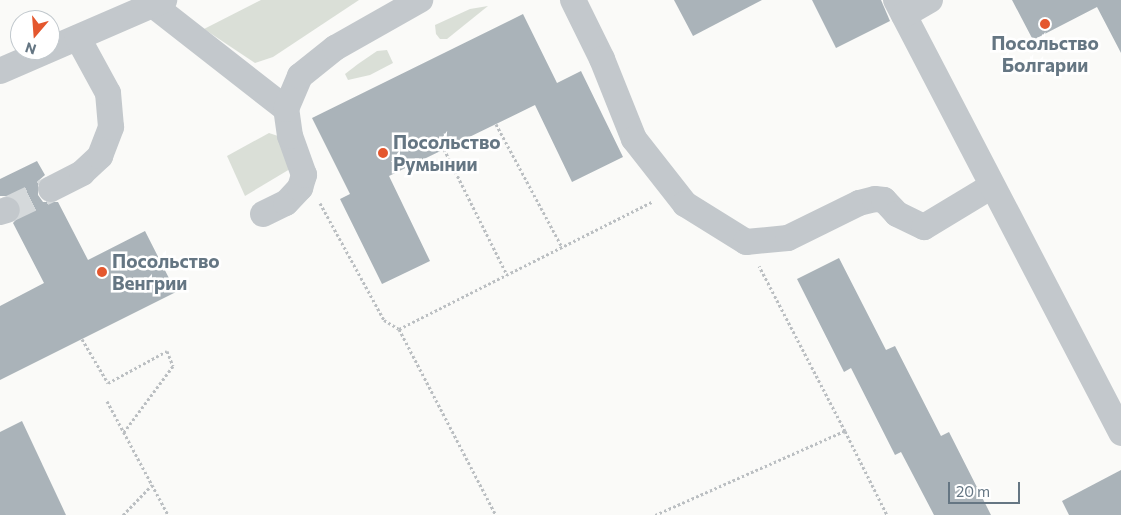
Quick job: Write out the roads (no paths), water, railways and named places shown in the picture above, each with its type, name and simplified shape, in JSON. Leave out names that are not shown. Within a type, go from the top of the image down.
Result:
[{"type":"street","points":[[263,214],[286,203],[300,188],[304,175],[290,136],[286,109],[300,76],[335,48],[420,0]]},
{"type":"street","points":[[573,0],[602,59],[634,139],[685,204],[746,242],[788,238],[859,204],[875,199],[884,200],[896,214],[924,227],[992,186]]},
{"type":"street","points":[[930,0],[900,7],[1121,433]]},
{"type":"street","points":[[0,71],[78,38],[148,4],[286,109]]},
{"type":"street","points":[[51,188],[82,173],[100,156],[111,127],[108,93],[78,38]]},
{"type":"tunnel","points":[[7,210],[51,189]]},
{"type":"place","name":"Посольство Болгарии","points":[[1045,24]]},
{"type":"place","name":"Посольство Румынии","points":[[383,153]]},
{"type":"place","name":"Посольство Венгрии","points":[[102,272]]}]
